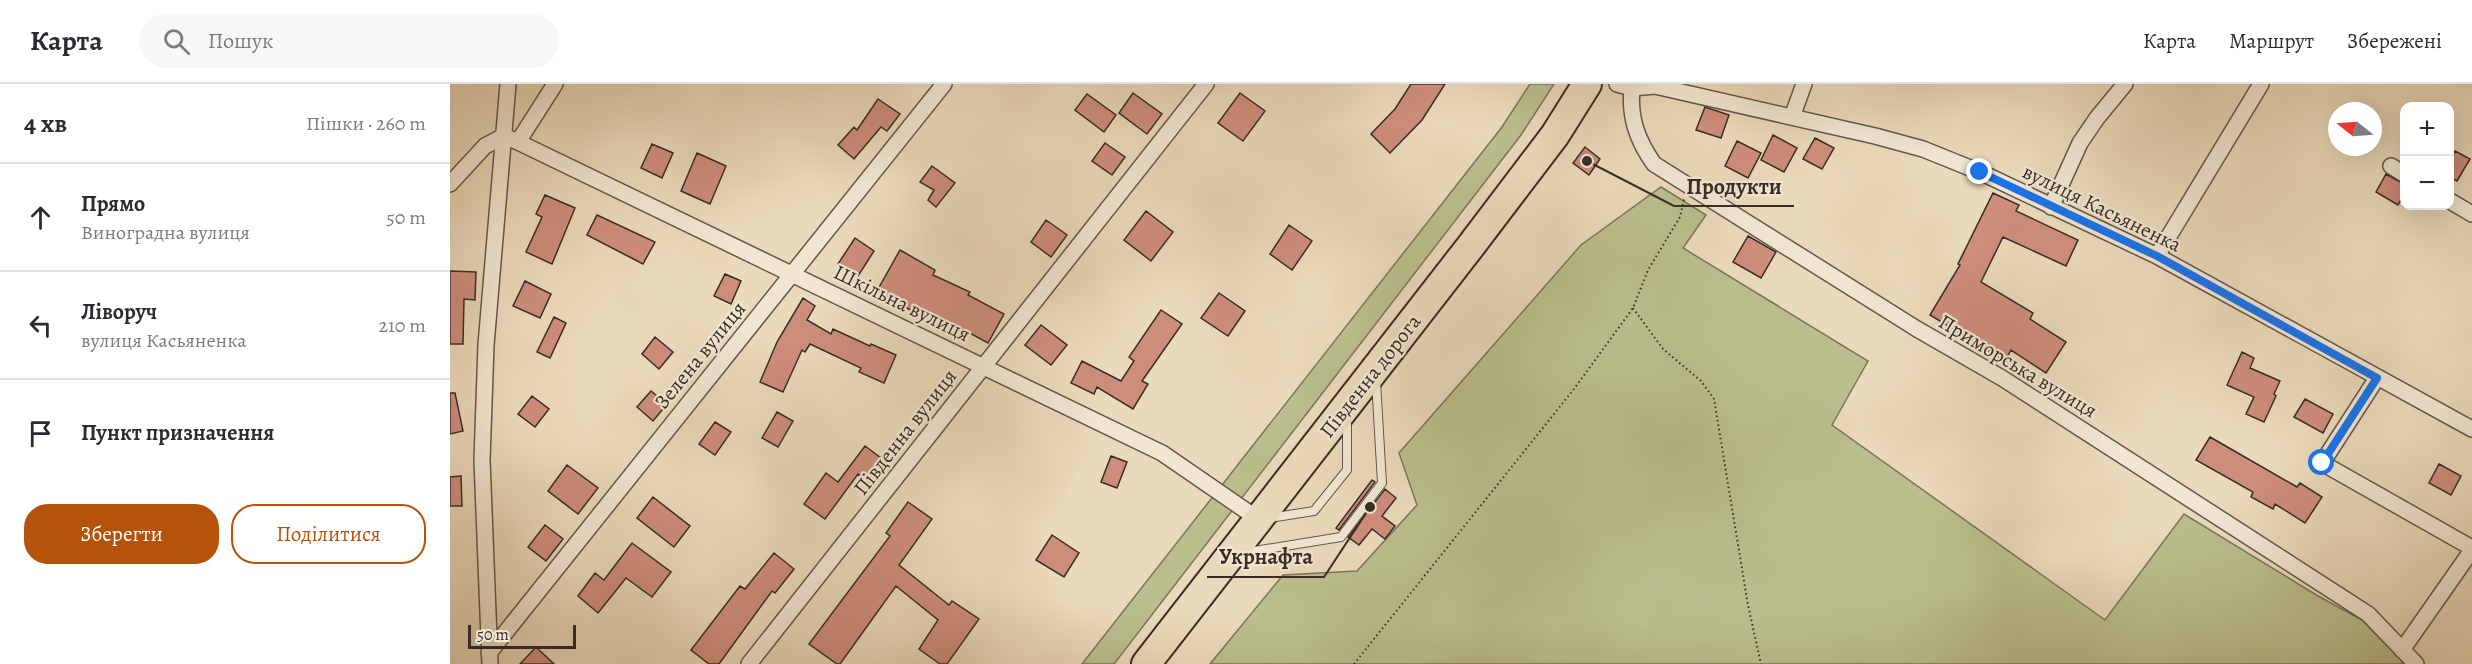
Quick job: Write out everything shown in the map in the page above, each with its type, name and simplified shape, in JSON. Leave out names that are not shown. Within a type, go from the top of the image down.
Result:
[{"type":"highway","name":"Південна дорога","points":[[1146,664],[1375,371],[1555,135],[1587,84]]},
{"type":"street","points":[[489,659],[483,448],[486,345],[511,139],[508,84]]},
{"type":"street","points":[[450,184],[485,146],[511,139],[555,84]]},
{"type":"street","name":"Зелена вулиця","points":[[489,659],[944,84]]},
{"type":"street","name":"Південна вулиця","points":[[749,664],[1206,84]]},
{"type":"street","points":[[1792,117],[1804,84]]},
{"type":"street","points":[[2051,207],[2080,143],[2125,84]]},
{"type":"street","points":[[2157,256],[2261,84]]},
{"type":"street","name":"вулиця Касьяненка","points":[[1624,86],[1655,85],[1792,117],[1923,149],[1980,172],[2157,256],[2472,429]]},
{"type":"street","name":"Приморська вулиця","points":[[1624,86],[1637,134],[1654,164],[2131,460],[2368,614],[2415,664]]},
{"type":"street","name":"Шкільна вулиця","points":[[511,139],[1162,453],[1258,519]]},
{"type":"street","points":[[2454,203],[2472,214]]},
{"type":"street","points":[[2377,378],[2322,463],[2472,549],[2402,650]]},
{"type":"lane","points":[[1232,555],[1341,537],[1382,483],[1375,371]]},
{"type":"lane","points":[[1258,519],[1314,511],[1347,470],[1347,407]]},
{"type":"path","points":[[1354,664],[1574,389],[1632,308],[1648,270],[1680,218],[1688,185]]},
{"type":"path","points":[[1632,308],[1663,348],[1701,381],[1714,399],[1748,605],[1761,664]]},
{"type":"green space","points":[[1530,84],[1554,84],[1521,135],[1114,664],[1082,664],[1502,127]]},
{"type":"green space","points":[[1661,187],[1706,215],[1683,248],[1868,361],[1832,425],[2105,620],[2184,514],[2318,596],[2362,620],[2405,664],[1210,664],[1283,575],[1357,571],[1417,505],[1399,453],[1581,245]]},
{"type":"building","points":[[1411,84],[1445,84],[1422,120],[1390,153],[1371,134],[1395,109]]},
{"type":"building","points":[[1133,93],[1162,114],[1147,134],[1119,113]]},
{"type":"building","points":[[1240,93],[1265,111],[1243,141],[1218,123]]},
{"type":"building","points":[[1087,94],[1116,115],[1104,132],[1075,110]]},
{"type":"building","points":[[878,99],[900,114],[887,131],[881,127],[854,159],[838,145],[854,127],[857,130]]},
{"type":"building","points":[[1705,107],[1729,115],[1721,138],[1696,130]]},
{"type":"building","points":[[1773,135],[1797,148],[1784,172],[1761,160]]},
{"type":"building","points":[[1815,138],[1834,148],[1822,169],[1803,159]]},
{"type":"building","points":[[1737,141],[1761,153],[1748,178],[1725,166]]},
{"type":"building","points":[[1105,143],[1125,157],[1112,175],[1092,161]]},
{"type":"building","points":[[652,144],[673,153],[662,178],[641,168]]},
{"type":"building","points":[[1585,147],[1600,159],[1589,175],[1573,163]]},
{"type":"building","points":[[2455,151],[2470,159],[2457,181],[2454,179]]},
{"type":"building","points":[[697,153],[726,166],[710,204],[681,191]]},
{"type":"building","points":[[932,166],[955,183],[936,207],[928,200],[934,190],[920,182]]},
{"type":"building","points":[[2386,174],[2400,182],[2398,205],[2376,192]]},
{"type":"building","points":[[1993,193],[2019,205],[2016,211],[2078,240],[2066,266],[2003,237],[1981,282],[2033,313],[2030,319],[2066,342],[2046,373],[2011,350],[2005,361],[1930,315],[1960,265],[1958,264]]},
{"type":"building","points":[[545,195],[575,208],[552,264],[526,252],[542,217],[536,214]]},
{"type":"building","points":[[1146,211],[1173,232],[1151,261],[1124,240]]},
{"type":"building","points":[[597,215],[655,242],[643,264],[587,235]]},
{"type":"building","points":[[1046,220],[1067,235],[1051,257],[1031,242]]},
{"type":"building","points":[[1289,225],[1312,241],[1292,270],[1270,254]]},
{"type":"building","points":[[1748,236],[1776,252],[1761,278],[1733,262]]},
{"type":"building","points":[[855,238],[874,251],[858,276],[838,264]]},
{"type":"building","points":[[900,250],[935,270],[933,275],[970,292],[968,295],[1004,314],[988,343],[955,325],[914,308],[912,311],[877,291]]},
{"type":"building","points":[[450,271],[476,272],[475,300],[464,299],[463,344],[450,344]]},
{"type":"building","points":[[725,274],[741,281],[731,304],[714,296]]},
{"type":"building","points":[[525,281],[551,294],[540,318],[513,306]]},
{"type":"building","points":[[1219,293],[1245,311],[1228,336],[1201,318]]},
{"type":"building","points":[[803,298],[815,306],[807,320],[831,334],[833,329],[896,355],[884,383],[859,372],[861,368],[810,344],[805,352],[802,350],[783,392],[760,382],[777,342]]},
{"type":"building","points":[[1161,310],[1182,324],[1142,381],[1148,384],[1133,409],[1097,387],[1094,394],[1071,383],[1082,361],[1121,381],[1134,361],[1129,357]]},
{"type":"building","points":[[554,317],[566,323],[550,358],[537,352]]},
{"type":"building","points":[[1041,325],[1067,345],[1051,365],[1025,345]]},
{"type":"building","points":[[655,337],[673,352],[659,369],[642,354]]},
{"type":"building","points":[[2242,352],[2254,358],[2250,368],[2280,381],[2264,422],[2246,414],[2254,397],[2227,385]]},
{"type":"building","points":[[651,391],[667,404],[653,421],[637,407]]},
{"type":"building","points":[[450,393],[455,393],[463,431],[450,434]]},
{"type":"building","points":[[532,396],[549,409],[535,427],[518,414]]},
{"type":"building","points":[[2305,399],[2333,414],[2323,433],[2294,417]]},
{"type":"building","points":[[777,412],[793,421],[778,447],[762,438]]},
{"type":"building","points":[[715,422],[731,432],[715,455],[699,444]]},
{"type":"building","points":[[2210,437],[2297,487],[2300,483],[2322,497],[2305,523],[2275,504],[2273,509],[2251,497],[2253,492],[2196,460]]},
{"type":"building","points":[[865,446],[889,464],[873,485],[858,474],[825,519],[804,504],[826,473],[838,482]]},
{"type":"building","points":[[1111,456],[1127,462],[1117,488],[1101,482]]},
{"type":"building","points":[[2439,464],[2461,476],[2451,495],[2429,483]]},
{"type":"building","points":[[567,465],[598,488],[578,514],[548,491]]},
{"type":"building","points":[[461,476],[462,506],[450,506],[450,477]]},
{"type":"building","points":[[1372,480],[1375,482],[1339,530],[1336,528]]},
{"type":"building","points":[[1385,489],[1396,498],[1382,516],[1395,526],[1385,539],[1372,529],[1359,545],[1348,537]]},
{"type":"building","points":[[653,497],[690,526],[674,547],[637,518]]},
{"type":"building","points":[[908,502],[932,519],[899,565],[949,605],[952,601],[979,619],[947,664],[940,664],[919,649],[938,620],[896,586],[840,664],[837,664],[809,644],[890,536],[886,533]]},
{"type":"building","points":[[545,525],[563,539],[546,561],[528,547]]},
{"type":"building","points":[[1052,535],[1079,553],[1064,577],[1036,560]]},
{"type":"building","points":[[632,543],[671,572],[652,597],[626,578],[598,613],[578,596],[595,573],[604,580]]},
{"type":"building","points":[[774,553],[794,569],[775,593],[772,591],[719,664],[709,664],[691,650],[740,586],[745,589]]},
{"type":"building","points":[[536,647],[554,664],[520,664]]},
{"type":"place","name":"Продукти","points":[[1587,161]]},
{"type":"place","name":"Укрнафта","points":[[1370,507]]},
{"type":"route","points":[[1980,172],[2157,256],[2377,378],[2322,463]]}]
